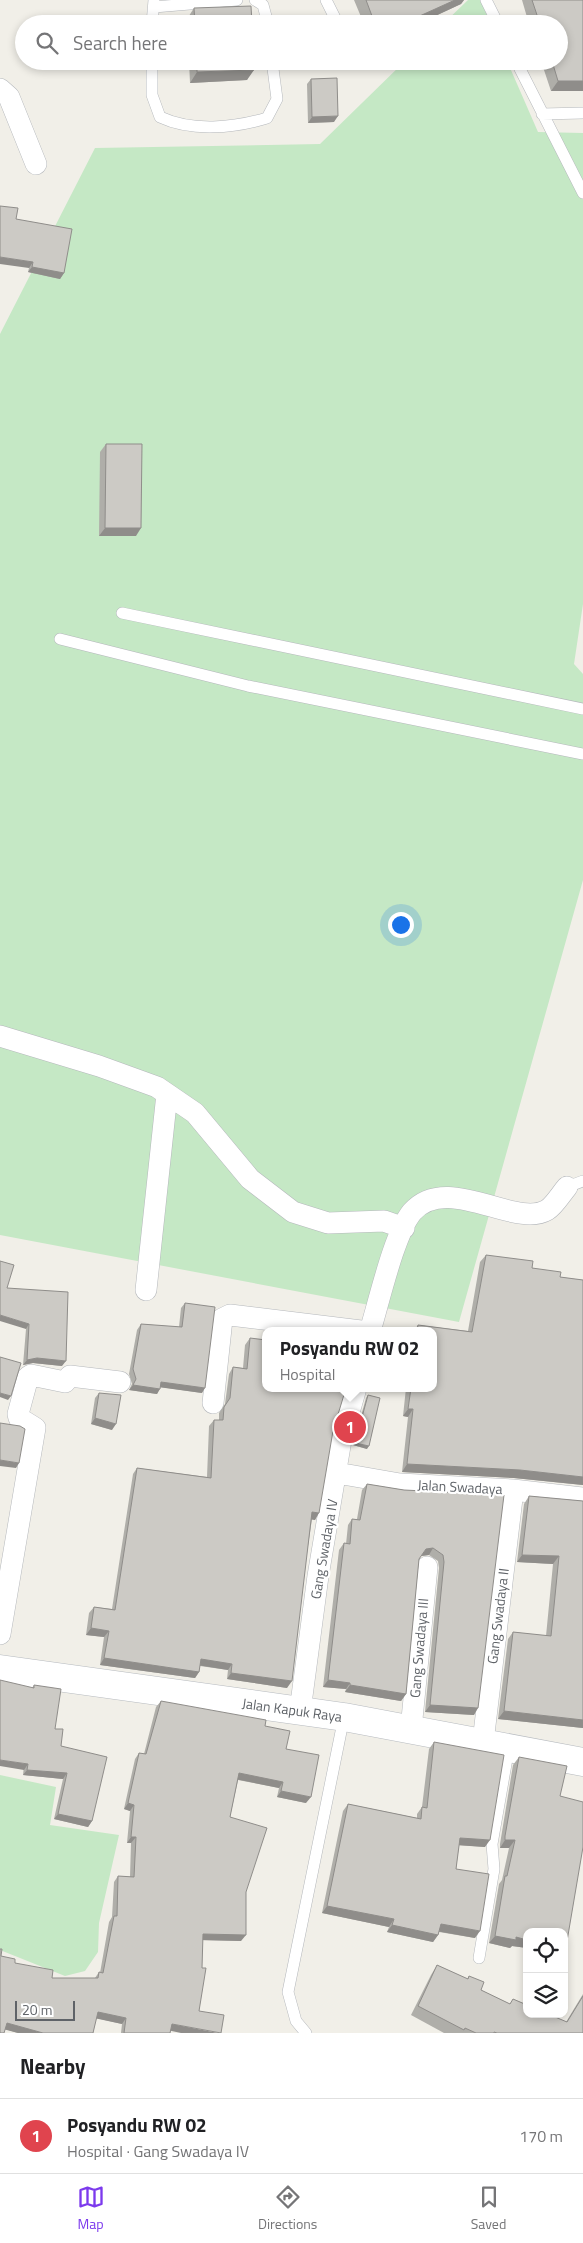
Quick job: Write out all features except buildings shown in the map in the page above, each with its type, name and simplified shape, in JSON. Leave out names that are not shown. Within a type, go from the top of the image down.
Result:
[{"type":"main road","name":"Jalan Kapuk Raya","points":[[0,1669],[344,1717],[583,1762]]},
{"type":"street","points":[[0,89],[9,97],[36,164]]},
{"type":"street","points":[[0,1036],[99,1066],[156,1087],[194,1113],[250,1179],[293,1212],[328,1223],[384,1222],[404,1228]]},
{"type":"street","points":[[146,1290],[167,1094]]},
{"type":"street","points":[[371,1327],[393,1254],[404,1228],[412,1212],[430,1199],[467,1198],[499,1208],[532,1214],[547,1210],[575,1184]]},
{"type":"street","points":[[213,1403],[222,1320],[230,1314],[329,1327]]},
{"type":"street","points":[[0,1634],[35,1428],[19,1418],[18,1414],[28,1376],[65,1382],[70,1376],[120,1382]]},
{"type":"street","name":"Gang Swadaya IV","points":[[300,1711],[318,1576],[341,1440],[355,1392]]},
{"type":"street","name":"Jalan Swadaya","points":[[337,1472],[400,1484],[513,1490],[583,1498]]},
{"type":"street","name":"Gang Swadaya II","points":[[496,1745],[513,1490]]},
{"type":"street","name":"Gang Swadaya III","points":[[411,1729],[427,1567]]},
{"type":"lane","points":[[154,3],[237,0]]},
{"type":"lane","points":[[255,0],[263,5],[266,15]]},
{"type":"lane","points":[[326,0],[334,15]]},
{"type":"lane","points":[[486,0],[494,15]]},
{"type":"lane","points":[[152,70],[152,95],[160,117],[177,125],[220,127],[267,118],[277,99],[273,70]]},
{"type":"lane","points":[[520,70],[583,193]]},
{"type":"lane","points":[[542,114],[583,113]]},
{"type":"lane","points":[[122,613],[583,709]]},
{"type":"lane","points":[[60,639],[248,686],[583,754]]},
{"type":"lane","points":[[306,2033],[296,2021],[288,1992],[344,1717]]},
{"type":"lane","points":[[479,1958],[494,1869],[492,1844],[496,1745]]},
{"type":"green space","points":[[468,0],[480,0],[487,15],[452,15]]},
{"type":"green space","points":[[396,70],[511,70],[538,132],[583,133],[583,604],[574,664],[583,674],[583,880],[459,1322],[0,1235],[0,334],[95,148],[320,144]]},
{"type":"green space","points":[[0,1775],[56,1787],[50,1825],[119,1835],[99,1923],[98,1952],[85,1971],[65,1976],[0,1950]]},
{"type":"place","name":"Posyandu RW 02","points":[[350,1427]]}]
